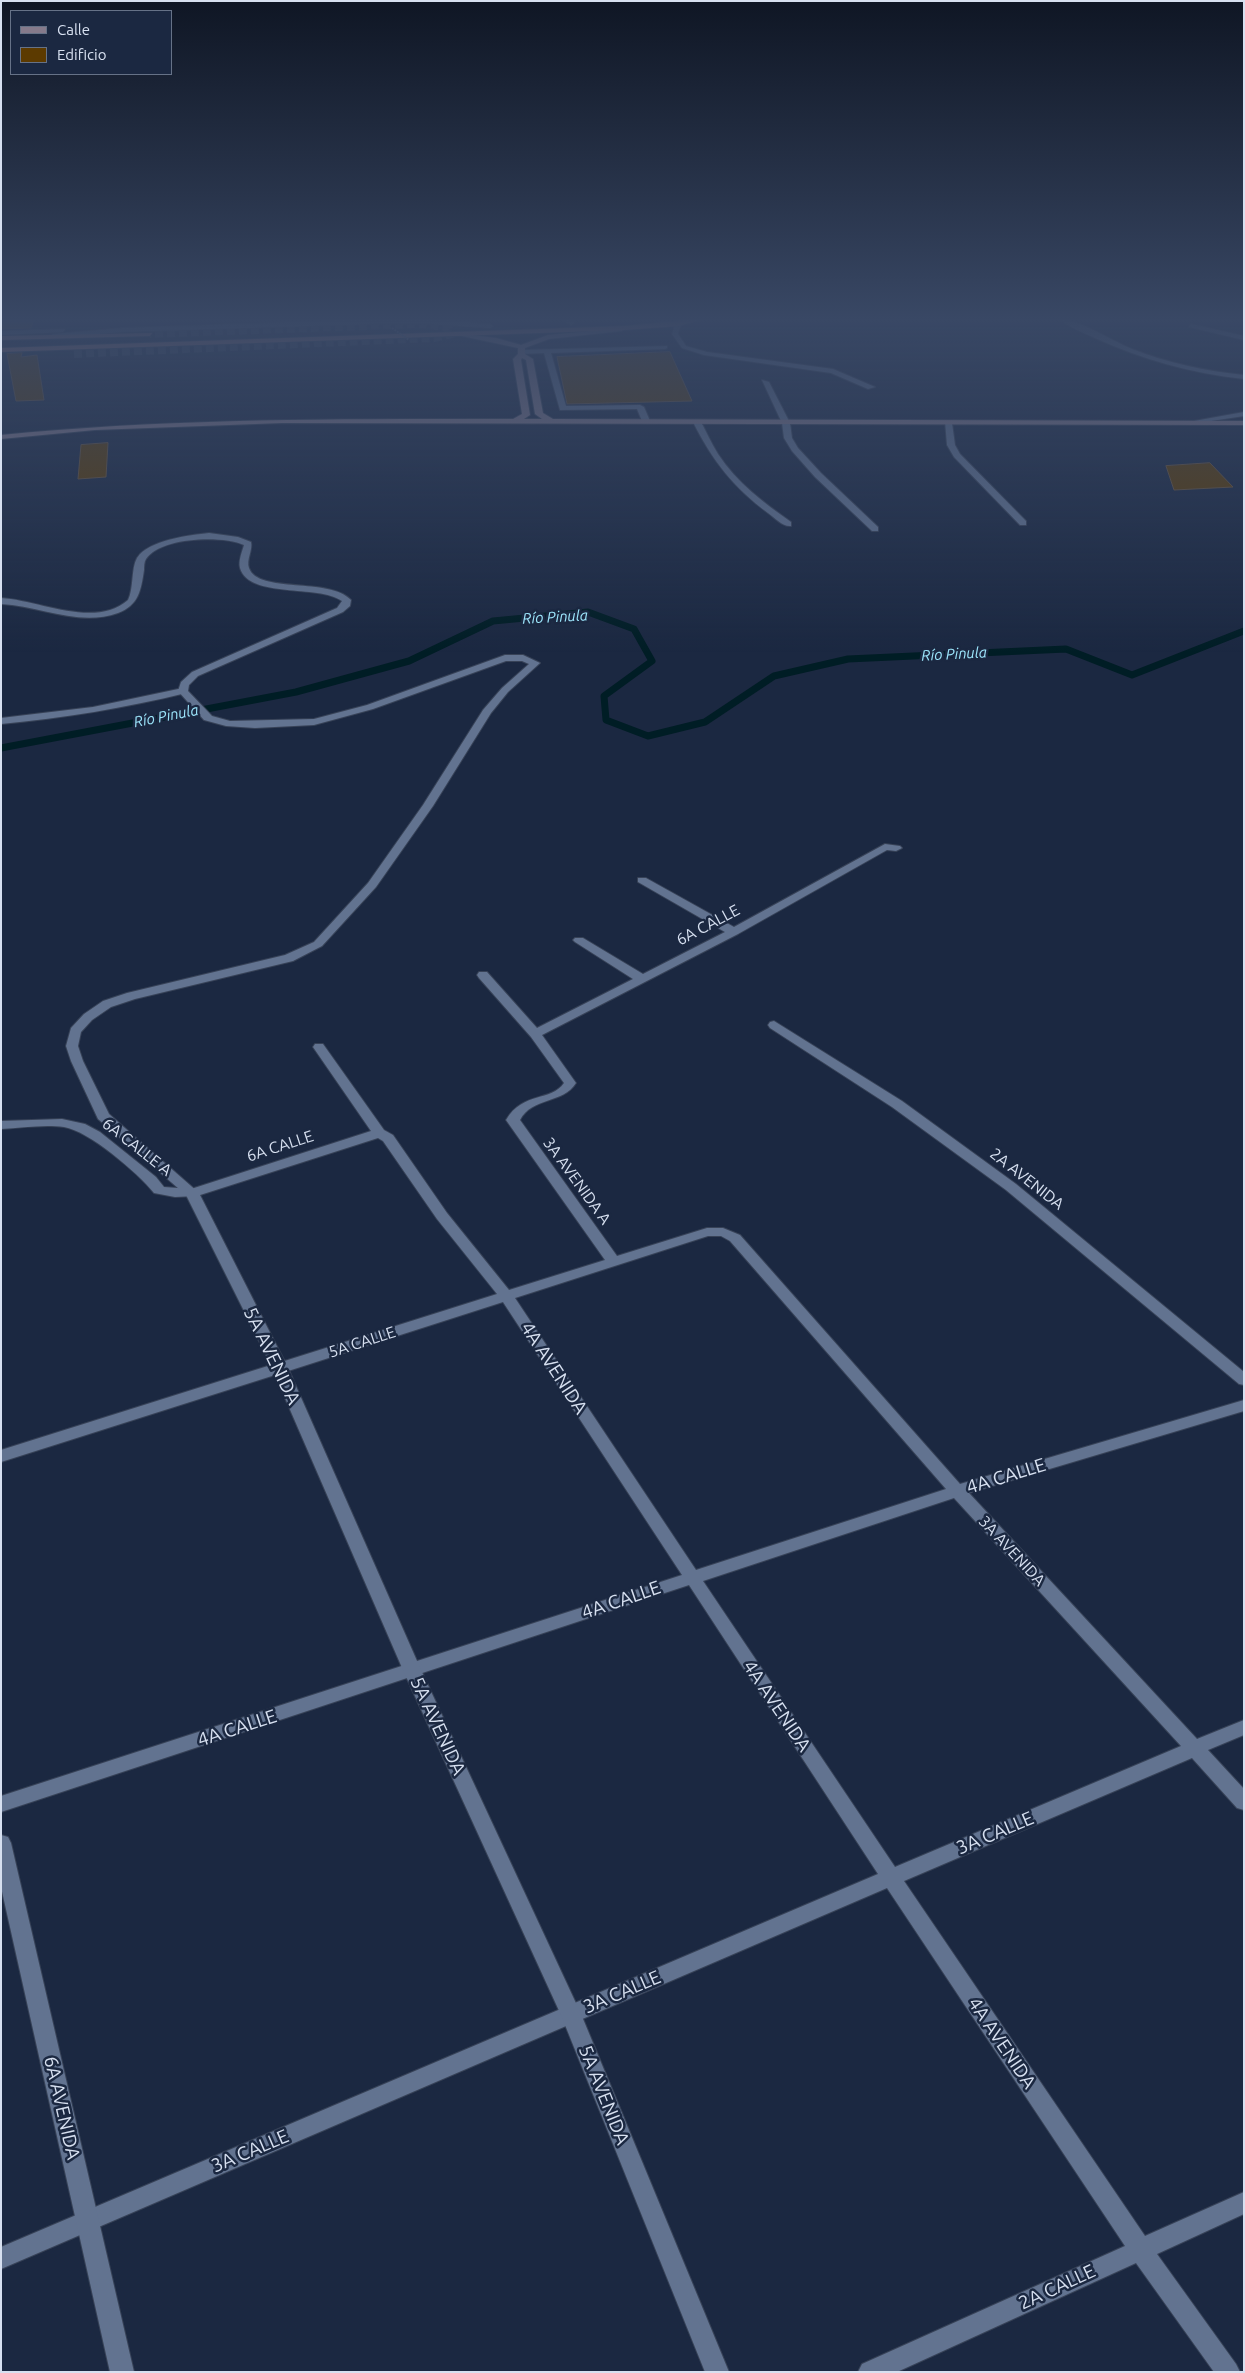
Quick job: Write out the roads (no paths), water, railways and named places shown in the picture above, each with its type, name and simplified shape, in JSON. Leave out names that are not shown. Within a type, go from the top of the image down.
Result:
[{"type":"main road","points":[[1,437],[66,431]]},
{"type":"main road","points":[[1229,431],[1244,431]]},
{"type":"street","points":[[701,431],[715,457],[726,470],[746,491],[788,524]]},
{"type":"street","points":[[787,431],[788,438],[795,449],[818,475],[875,529]]},
{"type":"street","points":[[949,431],[952,445],[957,455],[1023,523]]},
{"type":"street","points":[[1,601],[25,602],[91,617],[113,612],[126,607],[133,600],[141,560],[146,554],[175,542],[222,535],[239,538],[248,544],[244,568],[249,577],[256,581],[276,586],[331,590],[342,594],[347,600],[340,610],[195,674],[184,684],[183,691],[142,702],[79,713],[1,722]]},
{"type":"street","name":"5A AVENIDA","points":[[183,691],[208,718],[230,724],[255,725],[314,722],[370,707],[505,658],[523,658],[535,663],[506,690],[487,712],[428,806],[372,885],[318,944],[289,958],[131,996],[107,1004],[88,1017],[75,1031],[72,1046],[103,1116],[192,1193],[280,1368],[412,1670],[571,2014],[717,2372]]},
{"type":"street","name":"6A CALLE","points":[[534,1034],[734,932],[885,847],[896,848]]},
{"type":"street","points":[[642,880],[734,932]]},
{"type":"street","points":[[578,940],[642,979]]},
{"type":"street","points":[[482,975],[534,1034]]},
{"type":"street","name":"2A AVENIDA","points":[[774,1024],[897,1104],[1011,1187],[1244,1380]]},
{"type":"street","name":"3A AVENIDA A","points":[[534,1034],[570,1083],[565,1090],[524,1105],[516,1111],[513,1120],[614,1262]]},
{"type":"street","name":"4A AVENIDA","points":[[319,1047],[378,1132],[388,1138],[442,1216],[507,1297],[690,1577],[891,1878],[1140,2249],[1228,2372]]},
{"type":"street","name":"6A CALLE A","points":[[1,1125],[62,1123],[80,1127],[95,1135],[151,1180],[159,1190],[175,1193],[192,1193]]},
{"type":"street","name":"6A CALLE","points":[[192,1193],[378,1132]]},
{"type":"street","name":"5A CALLE","points":[[1,1456],[707,1232],[722,1232]]},
{"type":"street","name":"3A AVENIDA","points":[[722,1232],[735,1238],[956,1491],[1244,1802]]},
{"type":"street","name":"4A CALLE","points":[[1,1804],[956,1491],[1244,1405]]},
{"type":"street","name":"3A CALLE","points":[[1,2258],[1244,1727]]},
{"type":"street","name":"6A AVENIDA","points":[[1,1843],[122,2372]]},
{"type":"street","name":"2A CALLE","points":[[870,2372],[1244,2203]]},
{"type":"waterway","name":"Río Pinula","points":[[1,748],[296,692],[409,661],[493,621],[588,612],[634,629],[652,661],[604,696],[606,720],[648,736],[705,722],[774,676],[848,659],[1066,649],[1132,675],[1244,631]]}]
